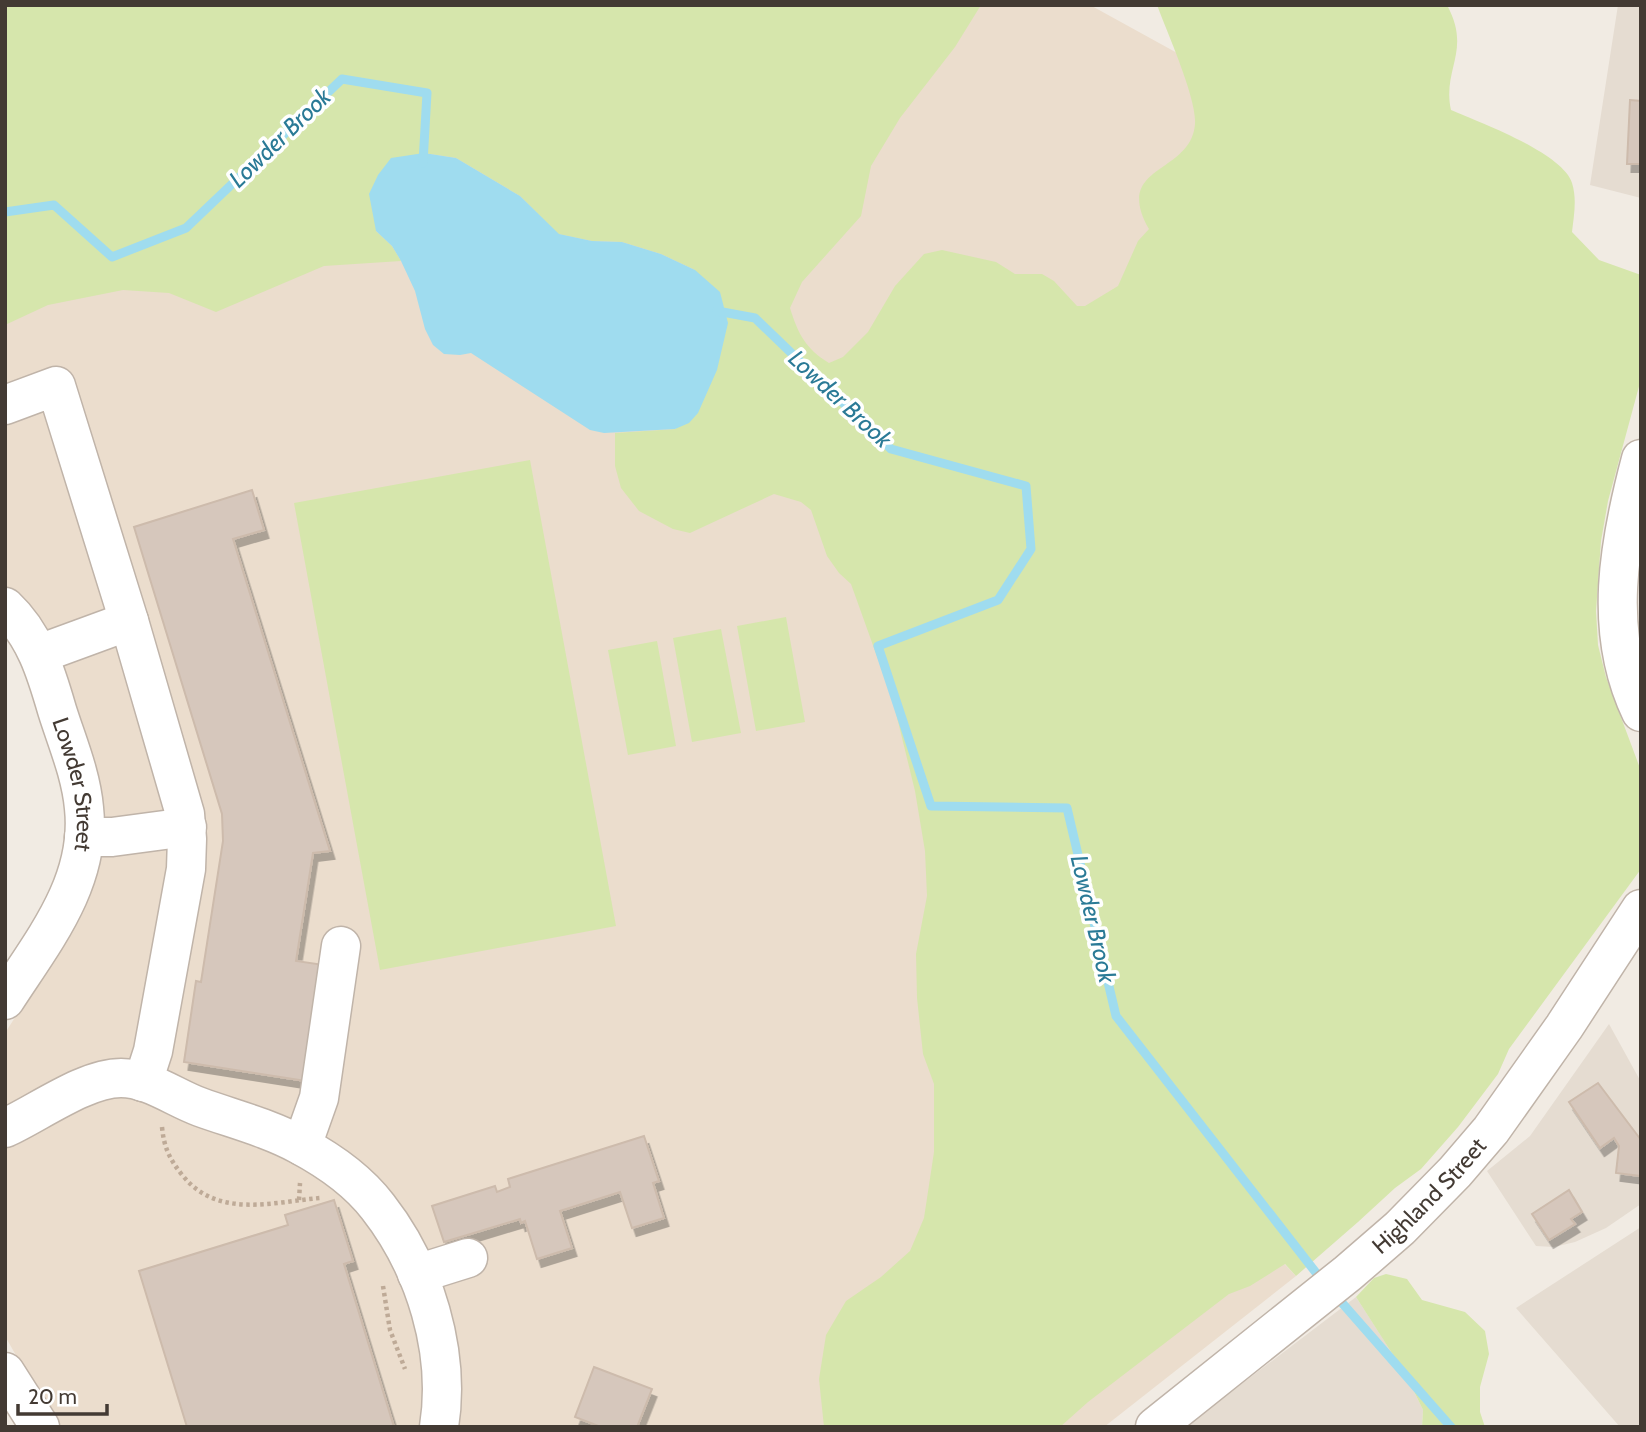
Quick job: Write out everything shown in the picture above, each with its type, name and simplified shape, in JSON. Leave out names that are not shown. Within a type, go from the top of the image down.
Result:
[{"type":"street","points":[[5,405],[56,386],[129,621],[187,827],[186,869],[153,1051],[143,1082]]},
{"type":"street","points":[[1641,459],[1622,548],[1617,625],[1624,668],[1641,712]]},
{"type":"street","name":"Lowder Street","points":[[5,607],[25,629],[38,654],[78,778],[84,808],[84,837],[78,870],[67,901],[5,1000]]},
{"type":"street","points":[[38,654],[129,621]]},
{"type":"street","points":[[84,837],[112,837],[187,827]]},
{"type":"street","name":"Highland Street","points":[[1155,1427],[1348,1273],[1436,1192],[1491,1130],[1582,1002],[1641,909]]},
{"type":"street","points":[[302,1146],[319,1098],[341,946]]},
{"type":"street","points":[[5,1128],[54,1101],[99,1083],[121,1078],[143,1082],[198,1107],[302,1146],[351,1180],[378,1206],[401,1242],[399,1276],[429,1308],[442,1367],[443,1396],[439,1427]]},
{"type":"street","points":[[399,1276],[468,1258]]},
{"type":"street","points":[[5,1372],[40,1427]]},
{"type":"path","points":[[163,1122],[162,1130],[170,1160],[189,1184],[218,1202],[253,1205],[323,1198]]},
{"type":"path","points":[[399,1276],[390,1330],[407,1373]]},
{"type":"shaded area","points":[[5,5],[1090,5],[1464,211],[942,910],[1296,1276],[1104,1427],[62,1427],[39,1396],[5,1336],[5,1033],[74,926],[90,890],[17,595],[5,586]]},
{"type":"shaded area","points":[[1618,5],[1641,5],[1641,198],[1590,185]]},
{"type":"shaded area","points":[[1609,1024],[1641,1082],[1641,1204],[1606,1228],[1575,1242],[1554,1247],[1536,1246],[1487,1171],[1530,1136]]},
{"type":"shaded area","points":[[1641,1227],[1641,1427],[1620,1427],[1516,1308]]},
{"type":"shaded area","points":[[1356,1297],[1405,1373],[1423,1410],[1422,1427],[1185,1427]]},
{"type":"green space","points":[[5,5],[981,5],[955,47],[900,118],[871,166],[861,216],[802,282],[790,308],[804,340],[829,363],[843,357],[868,332],[895,286],[924,254],[942,250],[996,262],[1015,274],[1042,274],[1054,281],[1077,306],[1085,306],[1118,286],[1138,241],[1149,229],[1140,208],[1140,192],[1146,181],[1181,153],[1190,140],[1195,124],[1186,82],[1157,5],[1447,5],[1457,35],[1450,83],[1451,110],[1519,140],[1553,161],[1565,172],[1574,189],[1572,232],[1599,260],[1641,275],[1641,379],[1608,501],[1601,541],[1596,611],[1598,645],[1606,677],[1641,771],[1641,869],[1509,1049],[1498,1074],[1458,1127],[1421,1169],[1395,1188],[1296,1276],[1285,1264],[1250,1286],[1229,1294],[1088,1402],[1060,1427],[824,1427],[819,1379],[826,1335],[846,1301],[881,1277],[910,1251],[924,1218],[934,1152],[934,1084],[923,1054],[917,998],[916,954],[927,896],[925,851],[915,791],[893,701],[851,584],[827,556],[811,510],[801,502],[774,494],[690,533],[673,529],[639,511],[621,488],[615,466],[615,433],[676,429],[695,270],[661,254],[622,242],[592,241],[558,234],[520,196],[456,158],[424,153],[376,231],[392,246],[401,261],[324,266],[216,312],[169,293],[123,290],[48,305],[5,325]]},
{"type":"green space","points":[[530,460],[616,926],[380,970],[294,503]]},
{"type":"green space","points":[[786,617],[805,722],[756,731],[737,626]]},
{"type":"green space","points":[[721,629],[741,733],[692,742],[673,638]]},
{"type":"green space","points":[[657,641],[676,746],[628,755],[608,650]]},
{"type":"green space","points":[[1386,1274],[1407,1279],[1422,1300],[1465,1312],[1485,1331],[1489,1354],[1480,1387],[1480,1412],[1485,1427],[1422,1427],[1423,1410],[1406,1375],[1356,1297],[1374,1278]]},
{"type":"water","points":[[424,153],[456,158],[520,196],[559,234],[592,241],[622,242],[661,254],[695,270],[720,292],[728,323],[717,370],[698,413],[689,423],[675,429],[604,433],[590,430],[471,353],[444,354],[433,345],[425,329],[415,291],[401,261],[392,246],[376,231],[369,194],[378,175],[391,158]]},
{"type":"building","points":[[1630,100],[1641,101],[1641,164],[1627,164]]},
{"type":"building","points":[[252,490],[264,530],[233,539],[330,851],[313,853],[296,961],[324,965],[306,1081],[184,1062],[196,981],[201,982],[223,841],[222,814],[134,527]]},
{"type":"building","points":[[1598,1083],[1641,1140],[1641,1176],[1616,1173],[1619,1146],[1614,1138],[1600,1148],[1569,1102]]},
{"type":"building","points":[[644,1136],[659,1181],[653,1183],[664,1218],[632,1228],[620,1192],[560,1211],[572,1248],[537,1259],[525,1221],[521,1223],[520,1219],[444,1242],[432,1206],[495,1186],[497,1192],[510,1187],[508,1179]]},
{"type":"building","points":[[1569,1190],[1582,1212],[1571,1219],[1575,1224],[1549,1240],[1532,1214]]},
{"type":"building","points":[[334,1200],[353,1261],[344,1264],[394,1427],[187,1427],[139,1271],[288,1225],[285,1215]]},
{"type":"building","points":[[594,1367],[652,1389],[637,1427],[601,1427],[575,1417]]},
{"type":"waterway","name":"Lowder Brook","points":[[5,212],[54,205],[112,257],[186,228],[342,79],[427,93],[423,163]]},
{"type":"waterway","name":"Lowder Brook","points":[[717,311],[755,318],[891,449],[1026,486],[1031,549],[998,600],[878,646],[931,806],[1067,808],[1116,1016],[1324,1283]]},
{"type":"waterway","name":"Lowder Brook","points":[[1336,1296],[1451,1427]]}]
